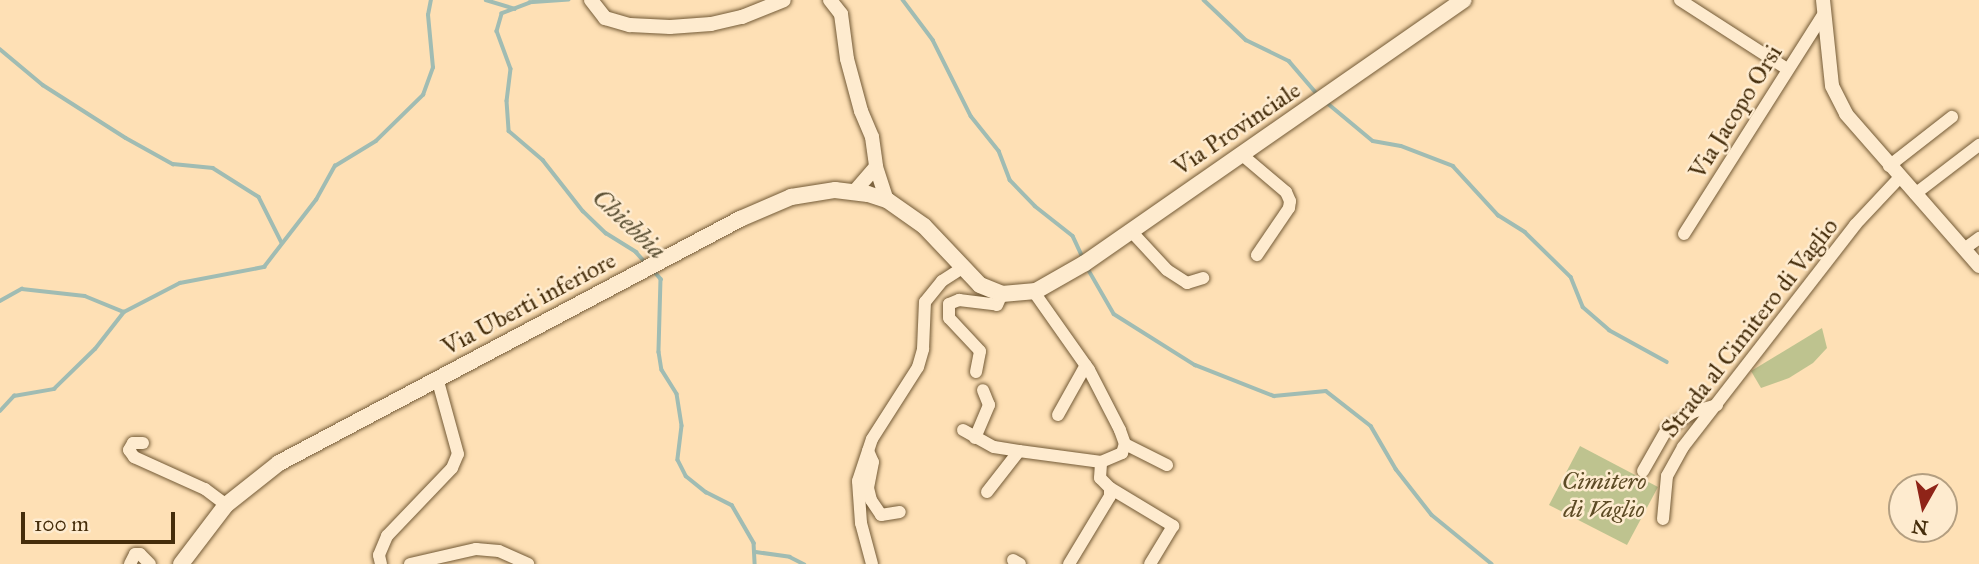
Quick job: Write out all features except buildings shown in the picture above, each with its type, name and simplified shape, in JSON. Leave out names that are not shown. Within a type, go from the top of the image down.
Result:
[{"type":"main road","name":"Via Provinciale","points":[[1034,292],[1076,269],[1241,154],[1444,5],[1464,0]]},
{"type":"main road","name":"Via Uberti inferiore","points":[[181,564],[226,505],[279,463],[740,219],[790,197],[814,191],[854,192],[887,200],[924,226],[980,285],[1002,294]]},
{"type":"main road","points":[[1002,294],[1034,292]]},
{"type":"street","points":[[591,1],[605,18],[631,24],[670,27],[711,24],[784,0]]},
{"type":"street","points":[[830,0],[841,14],[847,60],[861,111],[872,137],[876,167],[887,200]]},
{"type":"street","points":[[1680,0],[1787,69]]},
{"type":"street","points":[[1824,7],[1832,86],[1846,114],[1979,266]]},
{"type":"street","name":"Via Jacopo Orsi","points":[[1684,234],[1824,7]]},
{"type":"street","points":[[1889,166],[1952,117]]},
{"type":"street","points":[[1915,194],[1979,145]]},
{"type":"street","points":[[1241,154],[1286,192],[1290,201],[1289,208],[1257,255]]},
{"type":"street","points":[[854,192],[876,167]]},
{"type":"street","name":"Strada al Cimitero di Vaglio","points":[[1663,519],[1664,489],[1670,466],[1856,225],[1899,177]]},
{"type":"street","points":[[1130,230],[1167,270],[1187,282],[1203,278]]},
{"type":"street","points":[[1964,250],[1979,238]]},
{"type":"street","points":[[873,564],[861,523],[858,481],[872,439],[918,367],[923,349],[925,302],[943,281],[962,268]]},
{"type":"street","points":[[1034,292],[1086,365],[1125,444],[1167,465]]},
{"type":"street","points":[[976,372],[980,351],[949,318],[949,304],[959,300],[997,305],[1002,294]]},
{"type":"street","points":[[1058,415],[1086,365]]},
{"type":"street","points":[[381,564],[379,555],[387,536],[452,468],[458,454],[437,378]]},
{"type":"street","points":[[975,438],[989,405],[983,390]]},
{"type":"street","points":[[1643,471],[1667,429],[1693,412],[1717,405]]},
{"type":"street","points":[[963,430],[994,447],[1101,462],[1122,453],[1125,444]]},
{"type":"street","points":[[143,443],[133,443],[129,450],[134,457],[205,489],[226,505]]},
{"type":"street","points":[[868,450],[873,462],[868,488],[871,500],[881,515],[900,512]]},
{"type":"street","points":[[987,492],[1019,451]]},
{"type":"street","points":[[1101,462],[1100,478],[1110,488],[1173,526],[1150,564]]},
{"type":"street","points":[[1069,564],[1110,496],[1110,488]]},
{"type":"street","points":[[410,564],[476,549],[499,551],[528,564]]},
{"type":"street","points":[[131,564],[135,554],[140,554],[150,564]]},
{"type":"green space","points":[[1822,328],[1827,348],[1813,363],[1789,378],[1761,388],[1751,371]]},
{"type":"green space","name":"Cimitero di Vaglio","points":[[1580,446],[1658,487],[1627,545],[1549,505]]},
{"type":"waterway","points":[[0,411],[14,396],[54,389],[95,349],[124,312],[180,283],[264,267],[316,200],[335,166],[376,141],[423,95],[433,68],[428,15],[431,0]]},
{"type":"waterway","points":[[486,0],[515,9]]},
{"type":"waterway","name":"Chiebbia","points":[[569,0],[530,3],[502,14],[497,31],[511,69],[507,101],[509,131],[543,160],[583,211],[606,233],[636,252],[646,263]]},
{"type":"waterway","points":[[903,0],[933,40],[971,116],[999,151],[1010,180],[1035,206],[1073,236],[1084,260]]},
{"type":"waterway","points":[[1204,0],[1246,40],[1289,61],[1319,96]]},
{"type":"waterway","points":[[0,49],[43,85],[126,138],[173,164],[213,168],[259,197],[282,243]]},
{"type":"waterway","points":[[1325,101],[1373,141],[1401,146],[1453,166],[1498,215],[1525,232],[1571,277],[1583,307],[1609,330],[1667,362]]},
{"type":"waterway","points":[[1087,267],[1114,314],[1195,365],[1274,396],[1326,391],[1371,426],[1396,469],[1432,515],[1492,564]]},
{"type":"waterway","name":"Chiebbia","points":[[654,271],[661,279],[659,352],[662,370],[677,394],[682,426],[678,460],[686,476],[706,492],[732,505],[754,543],[755,564]]},
{"type":"waterway","points":[[0,301],[22,289],[85,296],[124,312]]},
{"type":"waterway","points":[[756,552],[790,557],[804,564]]}]
